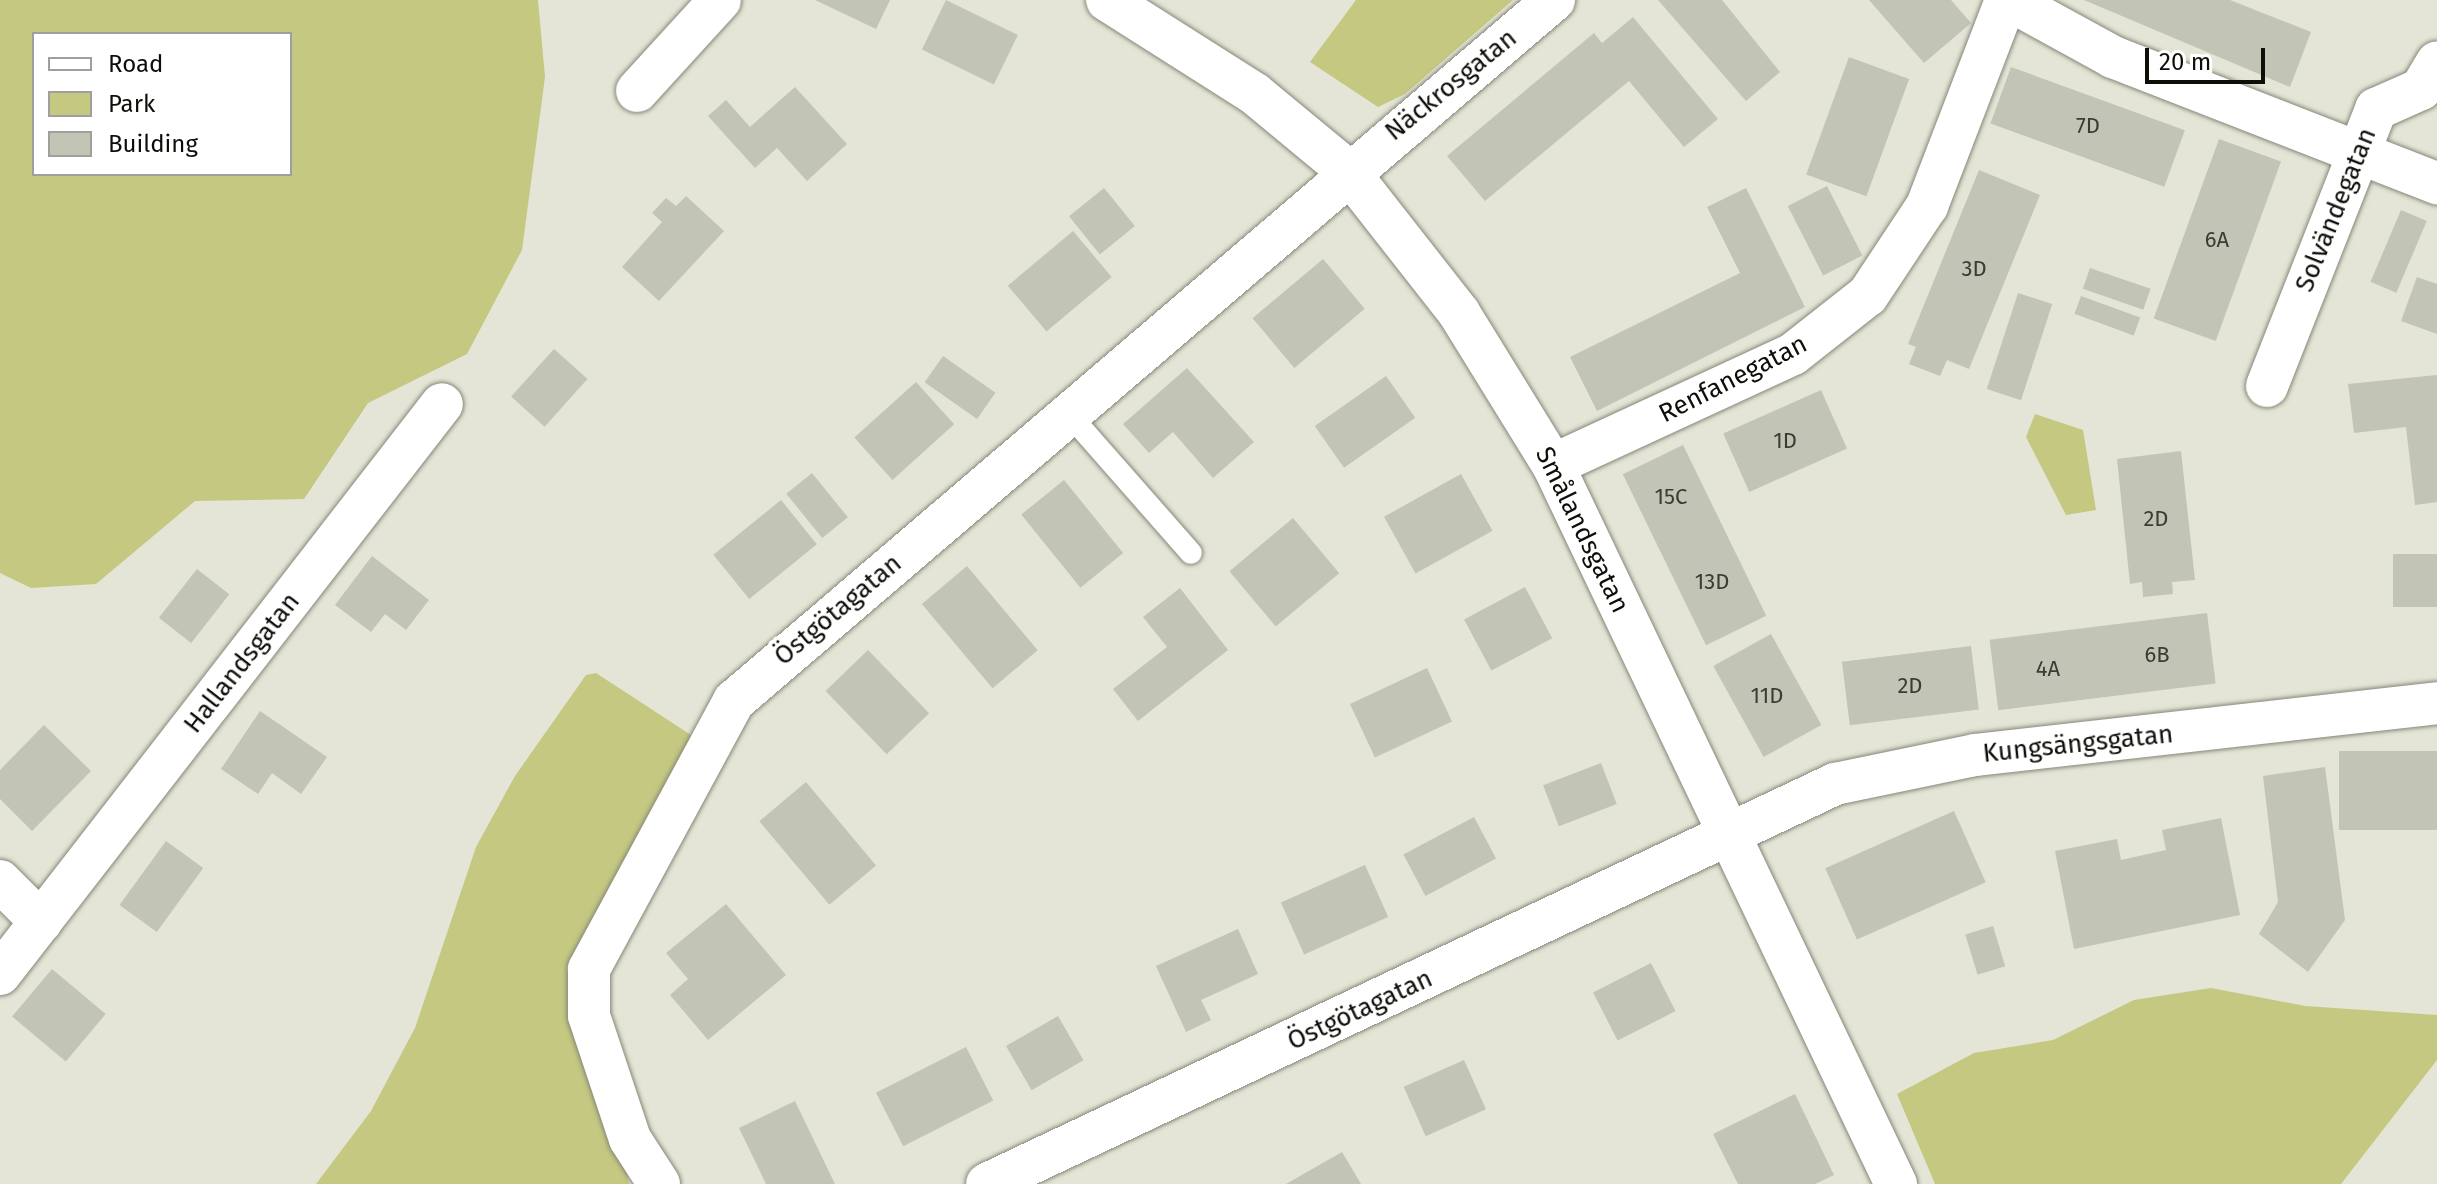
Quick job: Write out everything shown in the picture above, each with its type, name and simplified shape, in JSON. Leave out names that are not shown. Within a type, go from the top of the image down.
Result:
[{"type":"street","points":[[637,91],[720,0]]},
{"type":"street","name":"Smålandsgatan","points":[[1107,0],[1255,94],[1347,170],[1459,313],[1553,465],[1731,832],[1896,1184]]},
{"type":"street","name":"Näckrosgatan","points":[[1347,170],[1554,0]]},
{"type":"street","points":[[2008,0],[2113,57],[2437,183]]},
{"type":"street","name":"Renfanegatan","points":[[1553,465],[1793,354],[1868,295],[1927,206],[2008,0]]},
{"type":"street","name":"Solvändegatan","points":[[2267,386],[2376,109],[2421,89],[2437,62]]},
{"type":"street","name":"Östgötagatan","points":[[659,1184],[630,1139],[589,1016],[589,969],[602,934],[734,701],[1347,170]]},
{"type":"street","name":"Hallandsgatan","points":[[0,974],[442,404]]},
{"type":"street","name":"Kungsängsgatan","points":[[1731,832],[1888,767],[2437,703]]},
{"type":"street","name":"Östgötagatan","points":[[987,1184],[1731,832]]},
{"type":"street","points":[[0,881],[41,922]]},
{"type":"lane","points":[[1068,413],[1191,553]]},
{"type":"green space","points":[[0,0],[538,0],[545,77],[522,250],[467,354],[368,403],[304,499],[195,501],[96,584],[31,588],[0,573]]},
{"type":"green space","points":[[1356,0],[1513,0],[1405,94],[1378,107],[1310,62]]},
{"type":"green space","points":[[2035,414],[2083,430],[2096,510],[2066,515],[2026,437]]},
{"type":"green space","points":[[596,673],[694,737],[580,946],[629,1184],[316,1184],[371,1111],[415,1028],[476,847],[515,776],[586,675]]},
{"type":"green space","points":[[2211,988],[2305,1006],[2437,1015],[2437,1060],[2341,1184],[1935,1184],[1897,1094],[1974,1053],[2053,1040],[2134,1000]]},
{"type":"building","points":[[815,0],[890,0],[876,29]]},
{"type":"building","points":[[946,0],[1018,35],[994,85],[922,49]]},
{"type":"building","points":[[1658,0],[1722,0],[1780,72],[1746,101]]},
{"type":"building","points":[[1869,0],[1951,0],[1971,23],[1924,63]]},
{"type":"building","points":[[2084,0],[2230,0],[2311,32],[2290,87]]},
{"type":"building","points":[[1633,17],[1718,119],[1684,147],[1629,81],[1485,201],[1447,156],[1594,33],[1602,43]]},
{"type":"building","points":[[1849,57],[1909,79],[1866,196],[1806,174]]},
{"type":"building","points":[[2011,67],[2185,130],[2164,187],[1990,123]]},
{"type":"building","points":[[795,87],[847,144],[807,181],[777,148],[755,168],[708,116],[726,100],[750,127]]},
{"type":"building","points":[[2219,139],[2281,162],[2216,341],[2154,318]]},
{"type":"building","points":[[1979,170],[2040,195],[1969,369],[1947,360],[1940,376],[1909,364],[1916,347],[1908,344]]},
{"type":"building","points":[[1827,186],[1862,255],[1823,275],[1788,206]]},
{"type":"building","points":[[1104,188],[1135,226],[1100,254],[1069,216]]},
{"type":"building","points":[[1746,188],[1805,307],[1597,411],[1570,357],[1740,273],[1707,207]]},
{"type":"building","points":[[686,196],[724,231],[659,301],[622,267],[662,222],[652,213],[666,198],[676,206]]},
{"type":"building","points":[[2401,210],[2427,221],[2396,293],[2371,282]]},
{"type":"building","points":[[1073,231],[1112,277],[1046,332],[1008,286]]},
{"type":"building","points":[[1323,259],[1365,309],[1294,368],[1253,318]]},
{"type":"building","points":[[2090,268],[2151,289],[2143,310],[2083,289]]},
{"type":"building","points":[[2417,277],[2437,284],[2437,334],[2401,321]]},
{"type":"building","points":[[2018,293],[2052,304],[2021,400],[1987,389]]},
{"type":"building","points":[[2081,296],[2140,318],[2134,335],[2075,314]]},
{"type":"building","points":[[554,349],[587,379],[545,427],[511,397]]},
{"type":"building","points":[[943,356],[995,393],[977,419],[925,382]]},
{"type":"building","points":[[1187,368],[1254,442],[1213,478],[1173,432],[1149,453],[1123,424]]},
{"type":"building","points":[[2437,375],[2437,502],[2415,505],[2406,427],[2354,433],[2348,384]]},
{"type":"building","points":[[1386,376],[1415,418],[1344,468],[1315,426]]},
{"type":"building","points":[[916,382],[954,424],[892,480],[854,438]]},
{"type":"building","points":[[1821,390],[1847,448],[1749,492],[1723,434]]},
{"type":"building","points":[[1683,445],[1766,616],[1706,645],[1623,474]]},
{"type":"building","points":[[2181,451],[2195,580],[2172,582],[2173,594],[2143,597],[2142,582],[2130,584],[2117,459]]},
{"type":"building","points":[[812,473],[848,517],[822,538],[786,494]]},
{"type":"building","points":[[1461,474],[1493,531],[1416,574],[1384,517]]},
{"type":"building","points":[[1064,480],[1123,553],[1080,588],[1021,515]]},
{"type":"building","points":[[781,500],[817,544],[749,599],[713,555]]},
{"type":"building","points":[[1293,518],[1339,573],[1276,627],[1229,571]]},
{"type":"building","points":[[2393,554],[2437,554],[2437,607],[2393,607]]},
{"type":"building","points":[[372,556],[429,600],[406,630],[385,614],[371,632],[335,605]]},
{"type":"building","points":[[967,566],[1038,650],[993,688],[922,604]]},
{"type":"building","points":[[197,569],[229,594],[191,643],[159,618]]},
{"type":"building","points":[[1525,587],[1552,638],[1491,671],[1464,619]]},
{"type":"building","points":[[1180,588],[1228,650],[1138,721],[1113,689],[1167,647],[1143,617]]},
{"type":"building","points":[[2207,613],[2216,683],[1998,710],[1990,640]]},
{"type":"building","points":[[1771,634],[1821,725],[1764,757],[1713,666]]},
{"type":"building","points":[[1971,646],[1979,710],[1850,725],[1842,662]]},
{"type":"building","points":[[868,650],[929,713],[887,754],[826,691]]},
{"type":"building","points":[[1427,668],[1452,721],[1375,757],[1350,704]]},
{"type":"building","points":[[260,711],[327,757],[301,794],[272,773],[258,794],[221,769]]},
{"type":"building","points":[[44,725],[91,771],[32,831],[0,799],[0,770]]},
{"type":"building","points":[[2339,751],[2437,751],[2437,830],[2339,830]]},
{"type":"building","points":[[1601,763],[1617,804],[1559,826],[1543,785]]},
{"type":"building","points":[[2325,767],[2345,920],[2308,972],[2259,934],[2278,902],[2263,776]]},
{"type":"building","points":[[806,782],[876,865],[829,905],[759,821]]},
{"type":"building","points":[[1954,811],[1986,882],[1857,940],[1825,868]]},
{"type":"building","points":[[1474,817],[1496,858],[1425,896],[1403,855]]},
{"type":"building","points":[[2221,818],[2240,915],[2074,949],[2055,851],[2117,839],[2121,860],[2166,850],[2162,830]]},
{"type":"building","points":[[166,841],[203,868],[157,932],[120,905]]},
{"type":"building","points":[[1365,865],[1388,917],[1304,954],[1281,902]]},
{"type":"building","points":[[726,904],[786,975],[708,1040],[670,995],[688,979],[666,953]]},
{"type":"building","points":[[1993,926],[2005,966],[1978,975],[1965,934]]},
{"type":"building","points":[[1238,929],[1258,974],[1201,1000],[1211,1020],[1186,1032],[1156,966]]},
{"type":"building","points":[[1651,963],[1676,1011],[1618,1041],[1593,993]]},
{"type":"building","points":[[52,969],[106,1014],[66,1061],[12,1016]]},
{"type":"building","points":[[1058,1016],[1084,1060],[1032,1090],[1006,1046]]},
{"type":"building","points":[[966,1047],[993,1100],[903,1146],[876,1093]]},
{"type":"building","points":[[1464,1060],[1486,1109],[1426,1136],[1404,1087]]},
{"type":"building","points":[[1795,1094],[1834,1175],[1815,1184],[1738,1184],[1713,1134]]},
{"type":"building","points":[[795,1101],[835,1184],[766,1184],[739,1128]]},
{"type":"building","points":[[1342,1152],[1361,1184],[1286,1184]]}]
